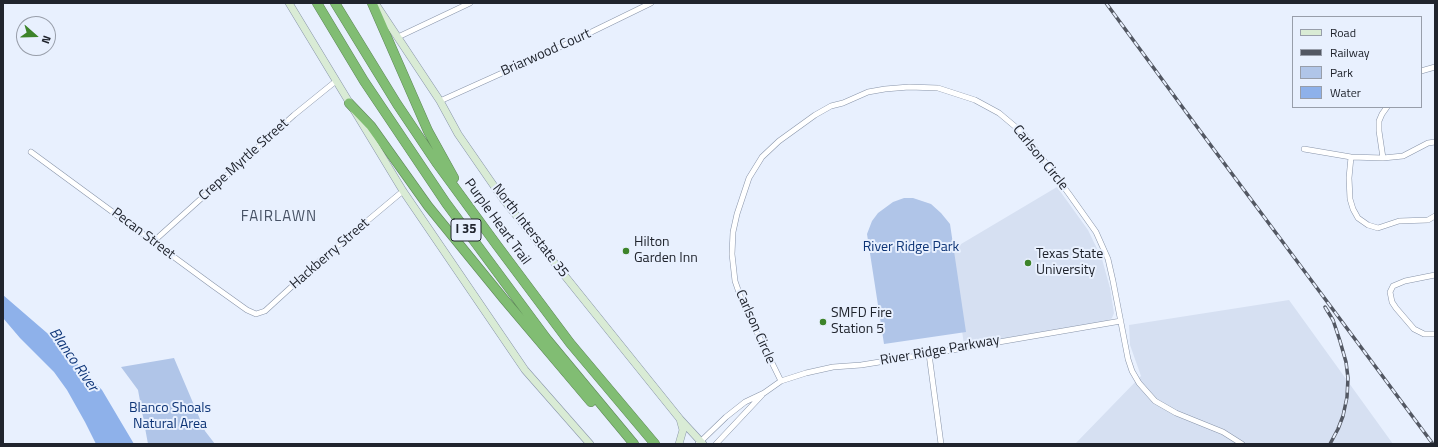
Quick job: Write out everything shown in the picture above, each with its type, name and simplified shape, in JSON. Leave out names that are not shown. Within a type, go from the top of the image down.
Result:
[{"type":"highway","name":"I 35","points":[[317,3],[368,87],[446,203],[546,338],[634,444]]},
{"type":"highway","name":"Purple Heart Trail","points":[[335,3],[397,104],[476,218],[570,343],[655,444]]},
{"type":"highway","points":[[372,3],[428,131],[476,218]]},
{"type":"highway","points":[[349,103],[372,126],[428,206],[503,298],[629,444]]},
{"type":"main road","points":[[289,3],[403,191],[525,370],[590,444]]},
{"type":"main road","name":"North Interstate 35","points":[[375,3],[440,102],[458,134],[503,198],[680,419],[701,443]]},
{"type":"main road","points":[[679,444],[683,430],[680,419]]},
{"type":"street","points":[[398,37],[470,3]]},
{"type":"street","name":"Briarwood Court","points":[[440,102],[571,42],[651,3]]},
{"type":"street","points":[[1422,71],[1435,67]]},
{"type":"street","name":"Crepe Myrtle Street","points":[[154,241],[294,115],[336,82]]},
{"type":"street","name":"Carlson Circle","points":[[781,381],[742,304],[735,281],[732,254],[733,232],[740,203],[749,178],[762,158],[779,141],[815,115],[831,106],[843,103],[868,92],[885,89],[909,87],[938,88],[975,100],[999,113],[1024,134],[1096,232],[1108,259],[1128,359],[1132,371],[1139,383],[1155,400],[1176,413],[1223,432],[1242,444]]},
{"type":"street","points":[[1383,158],[1379,121],[1386,108]]},
{"type":"street","points":[[1304,150],[1352,157],[1383,158],[1403,156],[1428,143],[1435,142]]},
{"type":"street","name":"Pecan Street","points":[[31,152],[212,285],[247,310],[256,314]]},
{"type":"street","points":[[1352,157],[1349,178],[1350,199],[1358,218],[1368,225],[1378,228],[1399,221],[1428,220],[1435,216]]},
{"type":"street","name":"Hackberry Street","points":[[256,314],[264,311],[323,258],[403,191]]},
{"type":"street","points":[[1435,275],[1405,281],[1393,286],[1390,292],[1392,302],[1414,329],[1424,334],[1435,334]]},
{"type":"street","name":"River Ridge Parkway","points":[[701,443],[726,417],[741,406],[781,381],[806,372],[929,354],[1121,321]]},
{"type":"street","points":[[929,354],[941,444]]},
{"type":"street","name":"River Ridge Parkway","points":[[716,444],[764,393]]},
{"type":"shaded area","name":"Texas State University","points":[[1057,187],[1088,230],[1102,259],[1110,288],[1114,313],[1112,318],[1108,321],[964,345],[951,250]]},
{"type":"shaded area","points":[[1289,300],[1393,444],[1075,444],[1141,376],[1130,345],[1129,325]]},
{"type":"green space","name":"River Ridge Park","points":[[904,198],[913,198],[931,204],[950,224],[966,332],[884,344],[867,234],[872,221],[878,213],[893,202]]},
{"type":"green space","name":"Blanco Shoals Natural Area","points":[[174,358],[205,431],[215,444],[148,444],[138,390],[121,367]]},
{"type":"water","name":"Blanco River","points":[[3,295],[54,339],[102,390],[134,444],[96,444],[67,390],[54,372],[20,338],[3,318]]},
{"type":"railway","points":[[1106,3],[1433,444]]},
{"type":"railway","points":[[1325,307],[1333,320],[1340,341],[1346,362],[1348,378],[1347,397],[1343,416],[1330,444]]},
{"type":"place","name":"Hilton Garden Inn","points":[[626,251]]},
{"type":"place","name":"Texas State University","points":[[1028,263]]},
{"type":"place","name":"SMFD Fire Station 5","points":[[823,322]]},
{"type":"district","name":"FAIRLAWN","points":[[279,217]]}]
